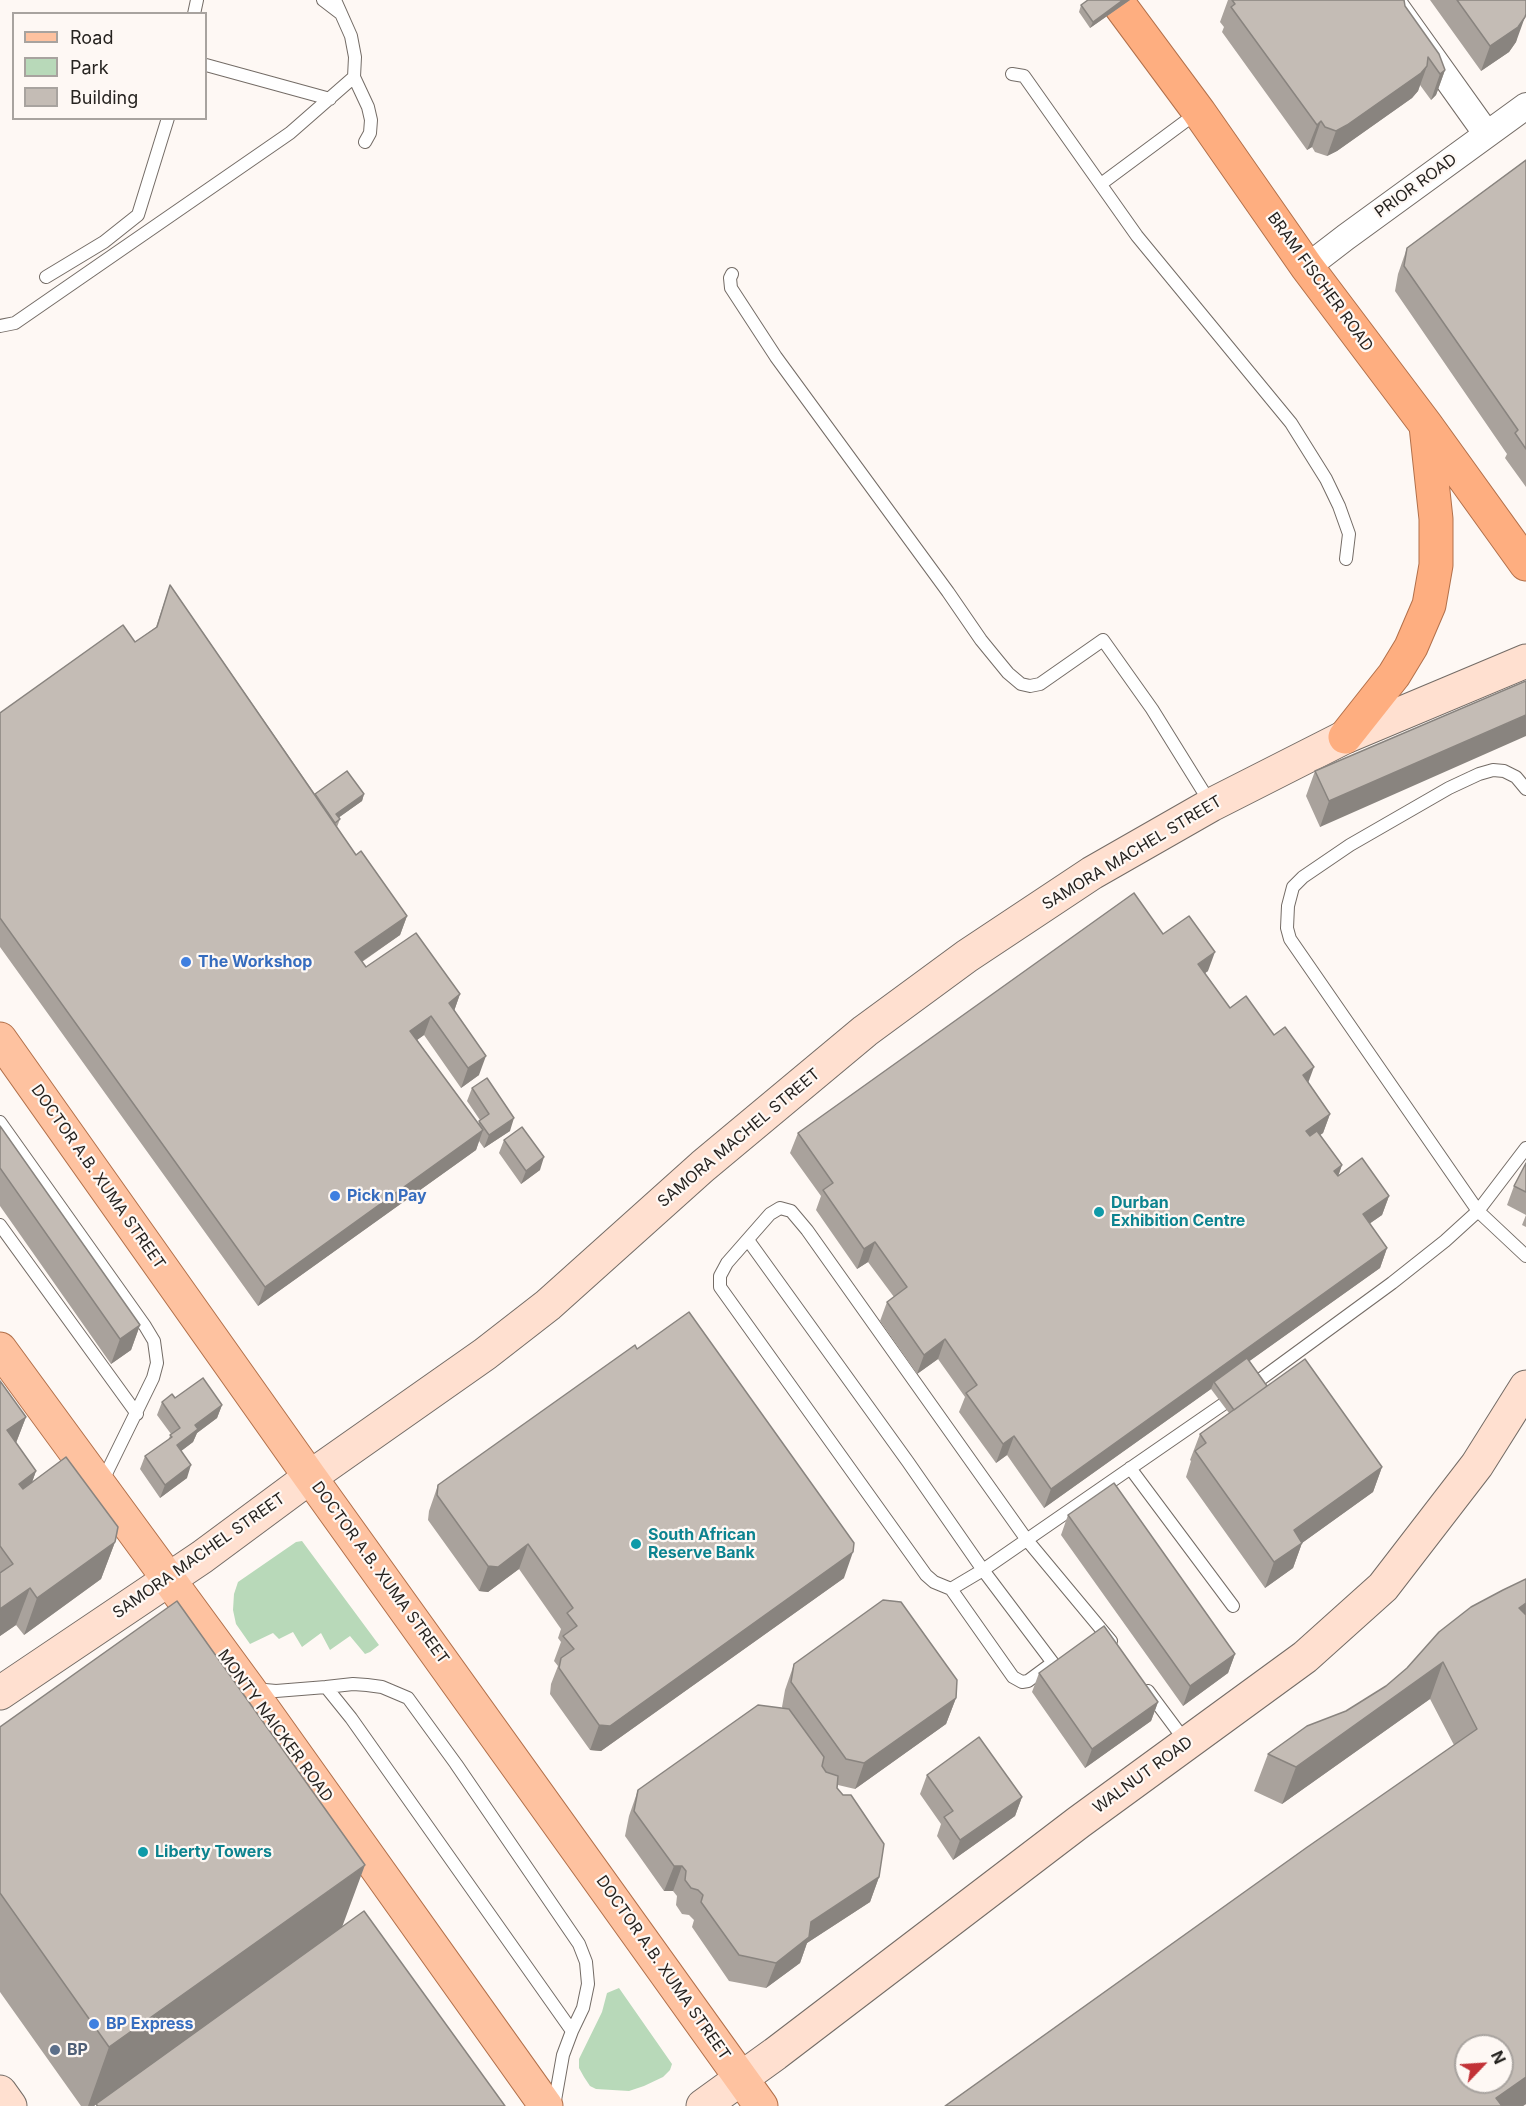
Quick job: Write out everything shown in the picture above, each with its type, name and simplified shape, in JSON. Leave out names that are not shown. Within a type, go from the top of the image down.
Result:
[{"type":"highway","name":"BRAM FISCHER ROAD","points":[[1116,0],[1199,112],[1307,267],[1426,425],[1526,564]]},
{"type":"highway","points":[[1345,737],[1394,675],[1411,647],[1429,605],[1436,565],[1436,519],[1426,425]]},
{"type":"main road","name":"SAMORA MACHEL STREET","points":[[0,1693],[168,1580],[485,1354],[548,1305],[703,1166],[865,1031],[967,956],[1083,879],[1211,805],[1345,737],[1526,661]]},
{"type":"main road","name":"DOCTOR A.B. XUMA STREET","points":[[0,1039],[310,1477],[762,2106]]},
{"type":"main road","name":"MONTY NAICKER ROAD","points":[[0,1349],[249,1689],[546,2106]]},
{"type":"main road","name":"WALNUT ROAD","points":[[703,2106],[742,2079],[1079,1822],[1305,1657],[1383,1587],[1477,1465],[1526,1387]]},
{"type":"main road","points":[[0,2092],[10,2106]]},
{"type":"street","points":[[1391,0],[1486,134]]},
{"type":"street","name":"PRIOR ROAD","points":[[1307,267],[1526,106]]},
{"type":"lane","points":[[323,0],[341,14]]},
{"type":"lane","points":[[335,0],[351,36],[355,57],[354,77],[368,107],[371,120],[370,133],[365,141]]},
{"type":"lane","points":[[207,66],[330,99]]},
{"type":"lane","points":[[1012,74],[1024,76],[1137,236],[1291,423],[1326,479],[1349,534],[1346,559]]},
{"type":"lane","points":[[0,326],[15,323],[290,133],[354,77]]},
{"type":"lane","points":[[1101,184],[1199,112]]},
{"type":"lane","points":[[46,277],[104,242],[138,215],[167,120]]},
{"type":"lane","points":[[732,274],[731,288],[776,357],[981,640],[1008,673],[1021,684],[1030,686],[1040,684],[1103,640],[1152,709],[1211,805]]},
{"type":"lane","points":[[1526,789],[1516,777],[1504,771],[1493,770],[1479,774],[1449,788],[1350,845],[1303,877],[1293,887],[1288,906],[1287,928],[1290,939],[1478,1211],[1526,1256]]},
{"type":"lane","points":[[0,1122],[154,1341],[157,1363],[153,1378],[100,1486]]},
{"type":"lane","points":[[951,1589],[984,1570],[1272,1371],[1392,1283],[1445,1241],[1478,1211],[1526,1148]]},
{"type":"lane","points":[[748,1240],[984,1570],[1058,1659],[1028,1681],[1022,1682],[1013,1677],[951,1589],[934,1582],[926,1575],[720,1287],[720,1276],[727,1263],[770,1214],[780,1208],[791,1211],[807,1230],[1027,1540],[1097,1632],[1116,1648]]},
{"type":"lane","points":[[0,1225],[137,1413]]},
{"type":"lane","points":[[1130,1468],[1233,1606]]},
{"type":"lane","points":[[1137,1677],[1187,1744]]},
{"type":"lane","points":[[249,1689],[276,1691],[353,1684],[382,1687],[408,1698],[579,1944],[586,1962],[588,1984],[583,2008],[563,2055],[555,2106]]},
{"type":"lane","points":[[326,1688],[351,1718],[572,2031]]},
{"type":"green space","points":[[302,1541],[379,1645],[370,1652],[365,1654],[350,1636],[330,1650],[321,1633],[302,1647],[293,1632],[279,1639],[273,1633],[250,1644],[236,1624],[233,1610],[234,1594],[238,1582],[296,1542]]},
{"type":"green space","points":[[619,1988],[672,2064],[663,2077],[629,2091],[596,2089],[590,2086],[584,2077],[579,2068],[579,2059],[602,2012],[607,1993]]},
{"type":"building","points":[[1088,0],[1123,0],[1093,22],[1081,5]]},
{"type":"building","points":[[1232,0],[1404,0],[1405,6],[1439,54],[1445,70],[1440,74],[1428,57],[1427,66],[1421,73],[1347,125],[1336,131],[1325,127],[1321,121],[1317,125],[1231,7],[1235,4]]},
{"type":"building","points":[[1457,0],[1526,0],[1526,14],[1518,27],[1490,46]]},
{"type":"building","points":[[1526,160],[1526,449],[1515,433],[1518,430],[1404,266],[1407,248]]},
{"type":"building","name":"The Workshop","points":[[170,585],[356,855],[361,851],[407,916],[355,952],[366,967],[416,933],[460,994],[449,1003],[486,1056],[468,1068],[431,1016],[410,1031],[483,1130],[265,1287],[0,918],[0,713],[123,625],[135,642],[157,627]]},
{"type":"building","points":[[1526,681],[1526,715],[1329,801],[1315,771]]},
{"type":"building","points":[[347,771],[364,794],[336,814],[340,819],[335,823],[315,794]]},
{"type":"building","name":"Durban Exhibition Centre","points":[[1134,893],[1163,934],[1189,916],[1215,952],[1198,964],[1230,1008],[1246,996],[1274,1035],[1285,1027],[1314,1067],[1303,1075],[1330,1114],[1306,1131],[1310,1136],[1317,1131],[1342,1165],[1334,1171],[1338,1176],[1362,1158],[1389,1196],[1363,1214],[1387,1248],[1051,1489],[1014,1436],[1003,1444],[966,1393],[977,1385],[945,1339],[924,1355],[887,1302],[907,1287],[875,1242],[864,1249],[823,1190],[833,1183],[798,1133]]},
{"type":"building","points":[[487,1078],[514,1118],[489,1135],[479,1121],[489,1114],[472,1088]]},
{"type":"building","points":[[0,1126],[140,1325],[120,1339],[0,1168]]},
{"type":"building","points":[[522,1127],[544,1157],[526,1171],[504,1140]]},
{"type":"building","points":[[1526,1163],[1526,1192],[1514,1186]]},
{"type":"building","name":"South African Reserve Bank","points":[[689,1312],[854,1543],[853,1552],[610,1726],[599,1725],[559,1668],[561,1658],[574,1649],[563,1636],[577,1626],[567,1613],[573,1608],[528,1544],[498,1567],[488,1566],[437,1495],[438,1485],[635,1345],[637,1349]]},
{"type":"building","points":[[1247,1358],[1267,1386],[1234,1410],[1214,1382]]},
{"type":"building","points":[[1305,1359],[1382,1467],[1294,1530],[1302,1543],[1274,1562],[1195,1451],[1206,1443],[1200,1434]]},
{"type":"building","points":[[203,1378],[222,1405],[195,1425],[198,1429],[177,1445],[191,1465],[165,1485],[145,1456],[172,1437],[170,1435],[180,1428],[162,1402],[172,1394],[175,1398]]},
{"type":"building","points":[[0,1381],[26,1417],[7,1430],[36,1471],[19,1484],[23,1489],[66,1457],[118,1527],[115,1542],[37,1598],[30,1588],[0,1609],[0,1573],[13,1564],[0,1546]]},
{"type":"building","points":[[1114,1483],[1235,1654],[1190,1686],[1068,1515]]},
{"type":"building","points":[[1526,1579],[1526,1603],[1519,1608],[1526,1615],[1526,2077],[1514,2085],[1514,2034],[1454,2034],[1454,2094],[1502,2094],[1496,2098],[1502,2106],[945,2106],[1477,1729],[1443,1662],[1296,1767],[1268,1754],[1307,1726],[1346,1711],[1386,1686],[1407,1668],[1439,1632],[1471,1607]]},
{"type":"building","points":[[883,1600],[901,1602],[957,1680],[956,1698],[864,1763],[846,1759],[791,1682],[794,1664]]},
{"type":"building","name":"Liberty Towers","points":[[177,1601],[365,1865],[109,2047],[0,1893],[0,1727]]},
{"type":"building","points":[[1104,1626],[1158,1702],[1092,1749],[1039,1673]]},
{"type":"building","points":[[758,1705],[789,1709],[824,1757],[822,1766],[826,1772],[838,1776],[837,1788],[843,1795],[851,1795],[884,1844],[879,1877],[811,1922],[809,1937],[776,1963],[739,1955],[701,1902],[703,1895],[691,1888],[685,1880],[686,1871],[682,1866],[674,1866],[634,1811],[638,1790]]},
{"type":"building","points":[[979,1737],[1022,1797],[960,1840],[944,1817],[953,1811],[927,1775]]},
{"type":"building","points":[[364,1911],[505,2106],[98,2106],[96,2104]]},
{"type":"place","name":"The Workshop","points":[[186,962]]},
{"type":"place","name":"Pick n Pay","points":[[335,1196]]},
{"type":"place","name":"Durban Exhibition Centre","points":[[1099,1212]]},
{"type":"place","name":"South African Reserve Bank","points":[[636,1544]]},
{"type":"place","name":"Liberty Towers","points":[[143,1852]]},
{"type":"place","name":"BP Express","points":[[94,2024]]},
{"type":"place","name":"BP","points":[[55,2050]]}]
